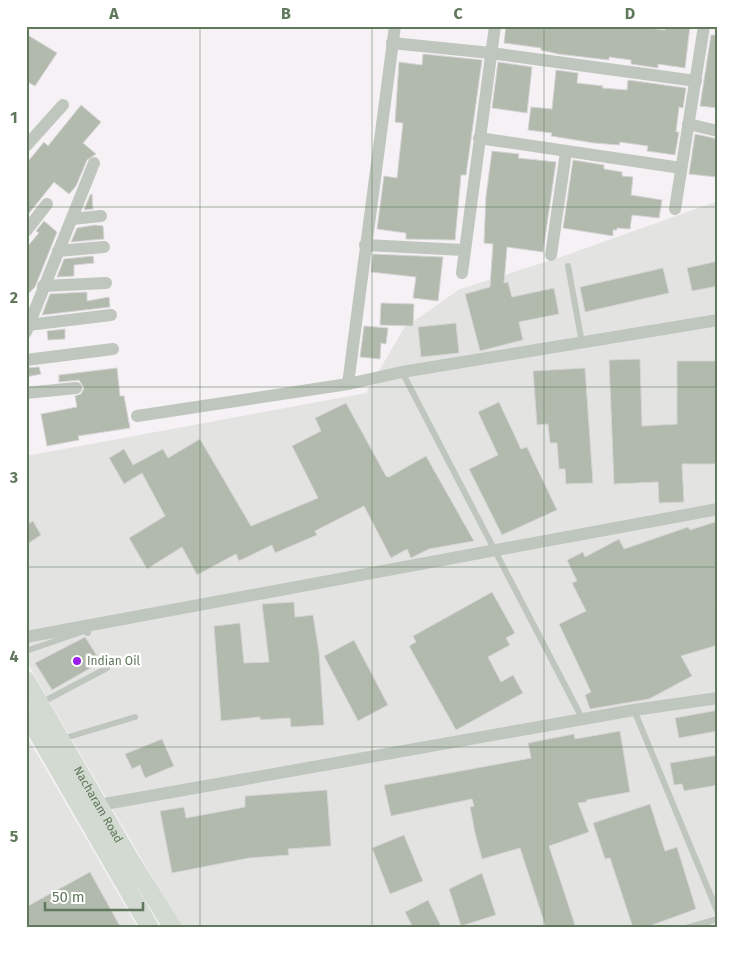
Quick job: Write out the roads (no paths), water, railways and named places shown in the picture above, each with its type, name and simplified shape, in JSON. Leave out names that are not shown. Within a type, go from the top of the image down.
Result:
[{"type":"main road","name":"Nacharam Road","points":[[26,680],[34,708],[146,927]]},
{"type":"main road","name":"Nacharam Road","points":[[34,708],[61,739],[173,928]]},
{"type":"street","points":[[348,384],[395,26]]},
{"type":"street","points":[[462,273],[495,26]]},
{"type":"street","points":[[675,209],[704,26]]},
{"type":"street","points":[[392,43],[491,53],[696,81]]},
{"type":"street","points":[[26,146],[63,104]]},
{"type":"street","points":[[688,124],[718,131]]},
{"type":"street","points":[[479,138],[681,168]]},
{"type":"street","points":[[551,254],[566,152]]},
{"type":"street","points":[[94,163],[27,328],[111,315]]},
{"type":"street","points":[[26,231],[47,204]]},
{"type":"street","points":[[72,219],[101,216]]},
{"type":"street","points":[[365,245],[464,250]]},
{"type":"street","points":[[58,251],[104,247]]},
{"type":"street","points":[[43,286],[106,283]]},
{"type":"street","points":[[137,416],[348,384],[402,372],[718,320]]},
{"type":"street","points":[[26,360],[113,349]]},
{"type":"street","points":[[26,393],[76,388]]},
{"type":"street","points":[[26,637],[718,509]]},
{"type":"street","points":[[99,805],[634,710],[718,698]]},
{"type":"lane","points":[[568,266],[582,342]]},
{"type":"lane","points":[[402,372],[583,720]]},
{"type":"lane","points":[[26,651],[84,631],[88,632]]},
{"type":"lane","points":[[34,708],[107,668],[108,662]]},
{"type":"lane","points":[[634,710],[718,913]]},
{"type":"lane","points":[[61,739],[135,717]]},
{"type":"lane","points":[[686,928],[718,919]]},
{"type":"place","name":"Indian Oil","points":[[77,661]]}]
